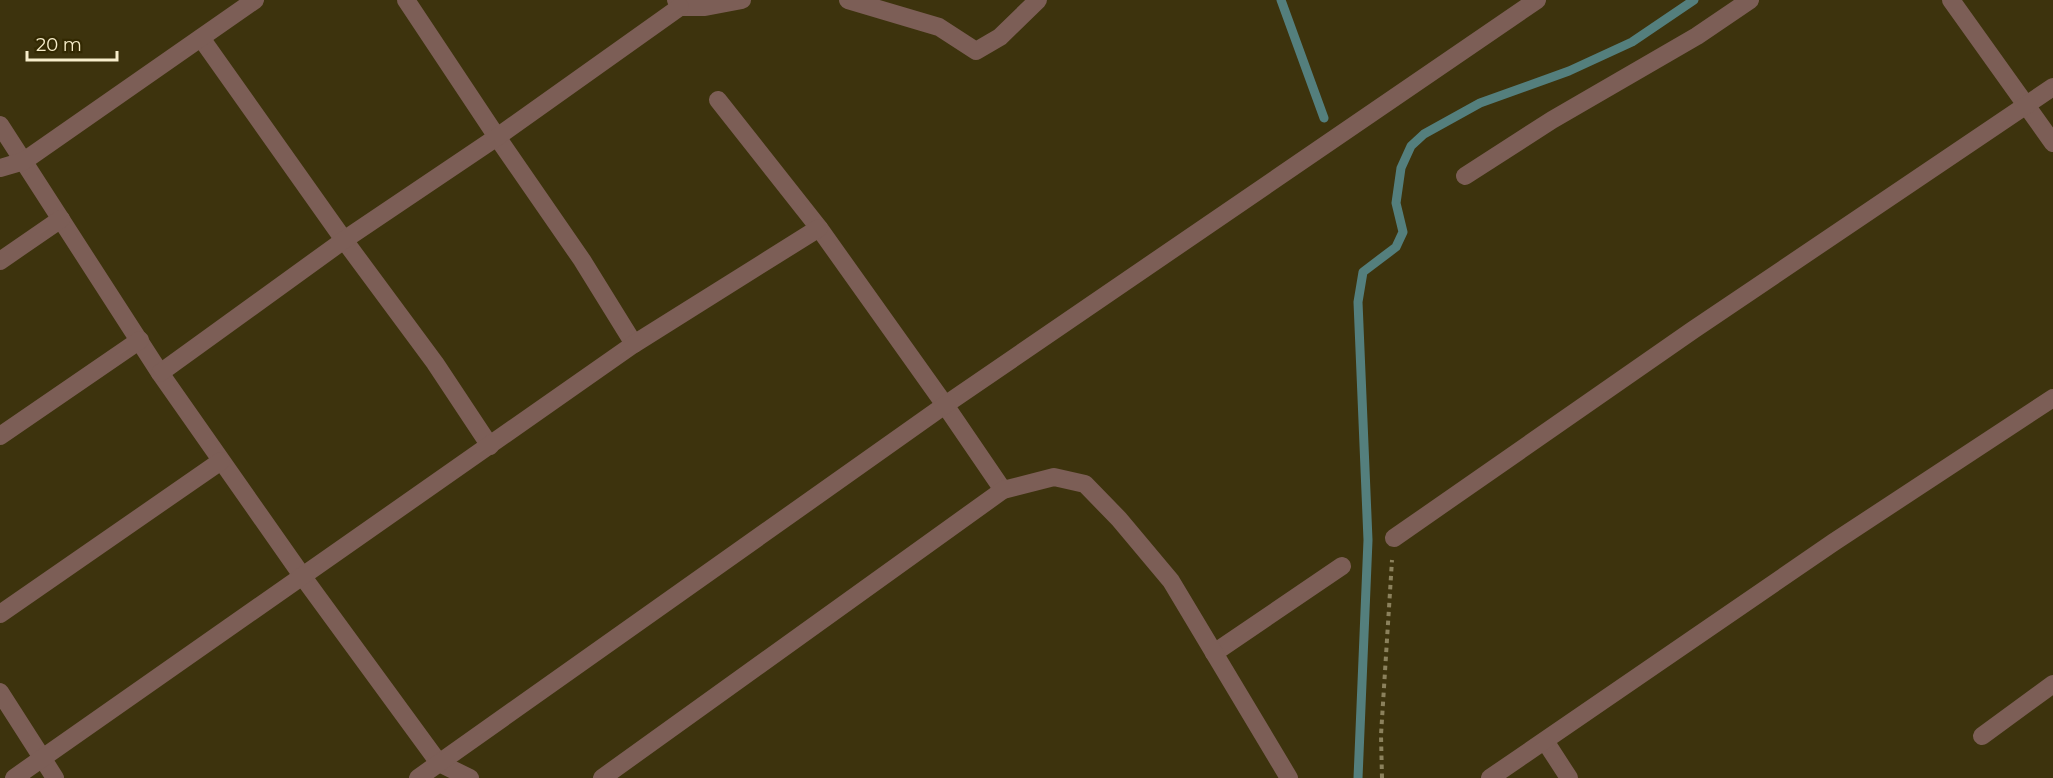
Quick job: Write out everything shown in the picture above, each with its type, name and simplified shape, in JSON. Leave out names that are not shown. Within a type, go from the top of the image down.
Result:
[{"type":"street","points":[[0,168],[24,161],[255,0]]},
{"type":"street","points":[[406,0],[582,260],[634,344]]},
{"type":"street","points":[[160,373],[344,240],[497,137],[678,4],[705,7],[742,0]]},
{"type":"street","points":[[848,0],[939,27],[976,51],[1000,37],[1038,0]]},
{"type":"street","points":[[418,778],[945,405],[1537,0]]},
{"type":"street","points":[[1465,176],[1552,120],[1696,36],[1750,0]]},
{"type":"street","points":[[1951,0],[2053,142]]},
{"type":"street","points":[[201,38],[344,240],[435,363],[490,446]]},
{"type":"street","points":[[1394,538],[1693,330],[2053,87]]},
{"type":"street","points":[[718,100],[819,228],[945,405],[1002,490]]},
{"type":"street","points":[[0,125],[160,373],[303,577],[439,763],[470,778]]},
{"type":"street","points":[[0,261],[61,219]]},
{"type":"street","points":[[14,778],[634,344],[819,228]]},
{"type":"street","points":[[0,436],[140,340]]},
{"type":"street","points":[[1490,778],[1834,542],[2053,398]]},
{"type":"street","points":[[0,614],[221,461]]},
{"type":"street","points":[[602,778],[1002,490],[1054,477],[1085,484],[1119,519],[1171,581],[1289,778]]},
{"type":"street","points":[[1214,653],[1342,566]]},
{"type":"street","points":[[1982,736],[2053,684]]},
{"type":"street","points":[[0,692],[55,778]]},
{"type":"street","points":[[1545,741],[1569,778]]},
{"type":"path","points":[[1382,778],[1381,735],[1394,538]]},
{"type":"waterway","points":[[1281,0],[1324,118]]},
{"type":"waterway","points":[[1358,778],[1368,540],[1358,302],[1363,272],[1396,247],[1403,232],[1396,203],[1401,168],[1411,146],[1424,134],[1480,103],[1569,71],[1632,42],[1694,0]]}]
